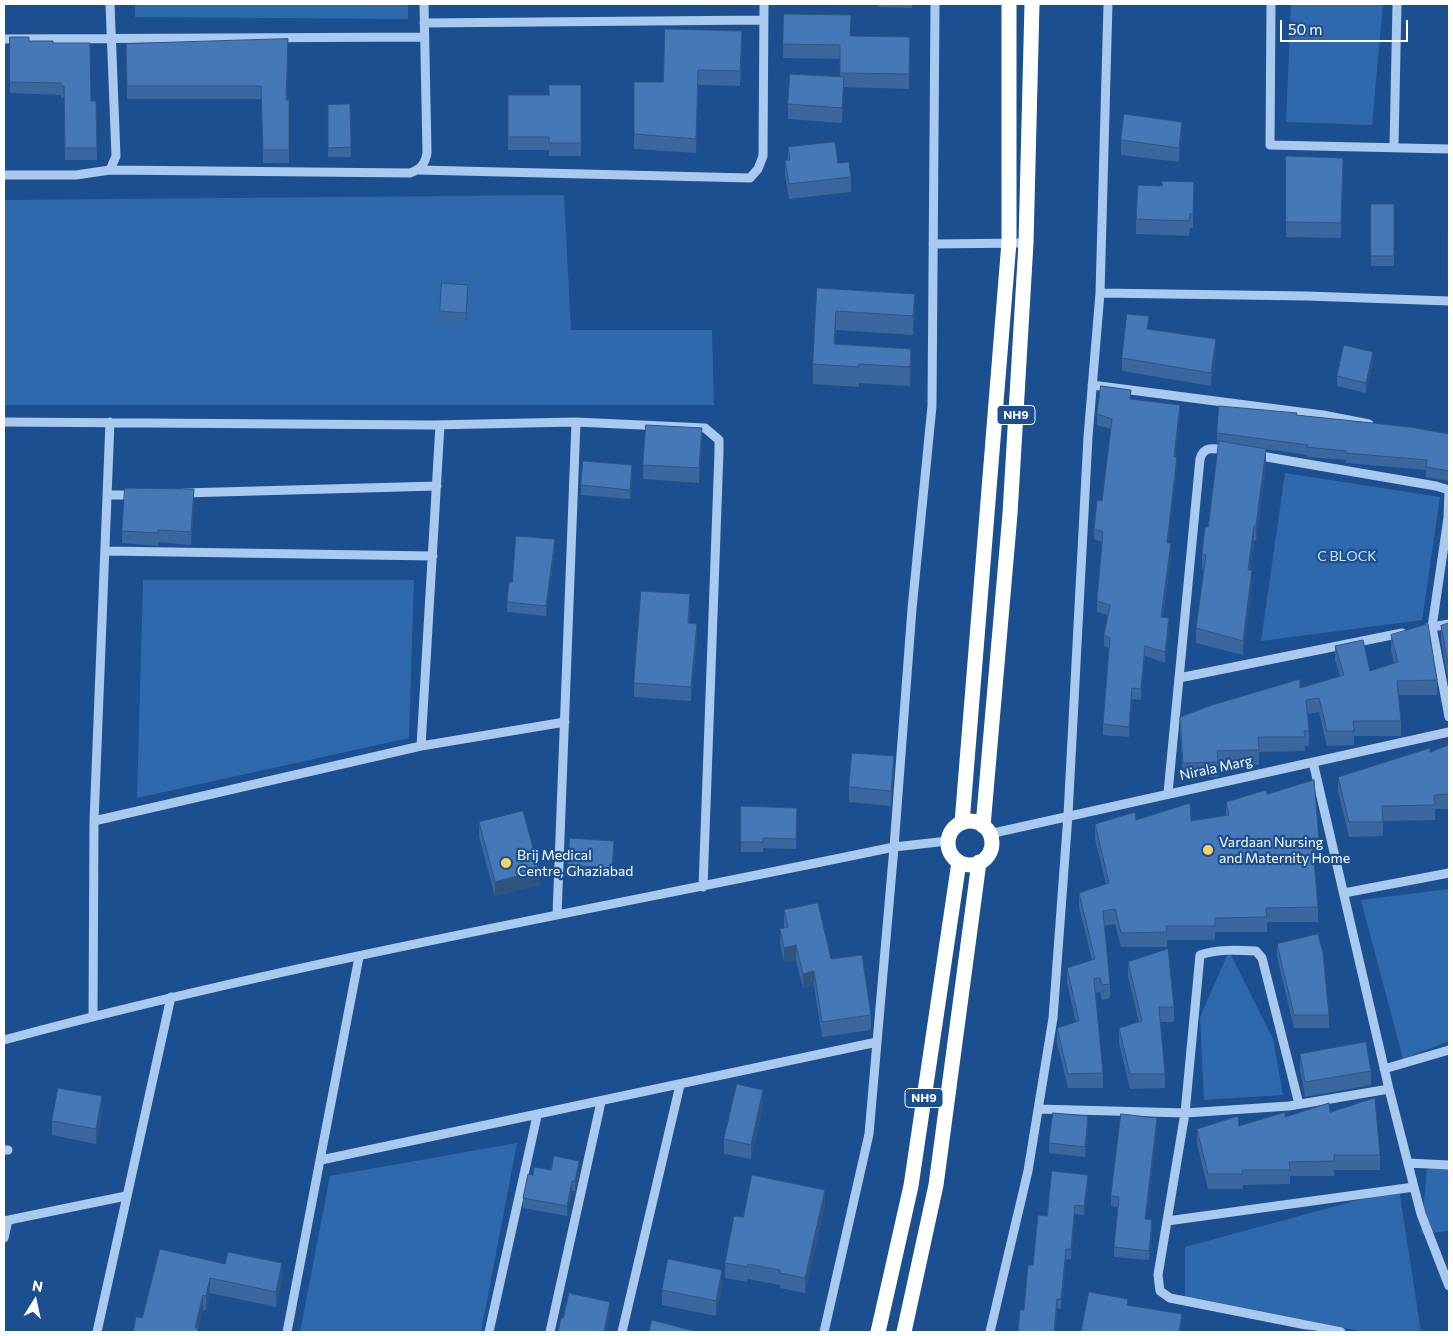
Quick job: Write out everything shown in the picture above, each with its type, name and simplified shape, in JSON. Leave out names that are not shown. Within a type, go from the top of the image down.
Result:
[{"type":"highway","name":"NH9","points":[[962,823],[1009,242],[1009,4]]},
{"type":"highway","name":"NH9","points":[[904,1332],[936,1186],[979,862],[989,852],[991,845],[986,830],[1010,514],[1026,243],[1032,4]]},
{"type":"highway","points":[[979,862],[973,864],[959,862],[950,852],[948,841],[951,832],[962,823],[976,822],[986,830]]},
{"type":"highway","name":"NH9","points":[[878,1332],[911,1186],[959,862]]},
{"type":"street","points":[[110,4],[110,40],[116,118],[116,156],[110,170]]},
{"type":"street","points":[[4,176],[76,176],[110,170],[410,173],[418,170],[423,166],[427,153],[424,4]]},
{"type":"street","points":[[418,170],[750,178],[758,169],[763,156],[764,4]]},
{"type":"street","points":[[824,1332],[869,1134],[912,609],[932,406],[935,4]]},
{"type":"street","points":[[990,1332],[1028,1171],[1053,1018],[1068,815],[1092,385],[1100,293],[1108,4]]},
{"type":"street","points":[[1271,4],[1270,145],[1394,146],[1449,149]]},
{"type":"street","points":[[1394,146],[1397,4]]},
{"type":"street","points":[[424,23],[764,20]]},
{"type":"street","points":[[4,39],[110,40],[424,37]]},
{"type":"street","points":[[933,244],[1026,243]]},
{"type":"street","points":[[1100,293],[1307,296],[1449,301]]},
{"type":"street","points":[[1092,385],[1313,414],[1378,425]]},
{"type":"street","points":[[4,422],[440,425],[576,422],[706,428],[719,440],[703,887]]},
{"type":"street","points":[[93,1016],[94,821],[110,422]]},
{"type":"street","points":[[557,915],[576,422]]},
{"type":"street","points":[[421,746],[440,425]]},
{"type":"street","points":[[1168,793],[1200,459],[1202,453],[1212,448],[1427,484],[1449,490],[1448,518],[1432,627],[1449,717]]},
{"type":"street","points":[[176,494],[437,486]]},
{"type":"street","points":[[108,495],[147,494]]},
{"type":"street","points":[[106,550],[433,556]]},
{"type":"street","points":[[1179,678],[1449,624]]},
{"type":"street","points":[[94,821],[421,746],[565,722]]},
{"type":"street","name":"Nirala Marg","points":[[986,830],[1068,815],[1449,732]]},
{"type":"street","points":[[1313,762],[1384,1069],[1421,1214],[1449,1286]]},
{"type":"street","points":[[4,1040],[171,997],[557,915],[894,847],[948,841]]},
{"type":"street","points":[[1344,893],[1449,873]]},
{"type":"street","points":[[1299,1104],[1262,958],[1256,951],[1209,952],[1200,955],[1185,1113],[1158,1275],[1160,1291],[1170,1298],[1341,1332]]},
{"type":"street","points":[[287,1332],[359,957]]},
{"type":"street","points":[[97,1332],[171,997]]},
{"type":"street","points":[[321,1160],[537,1116],[877,1042]]},
{"type":"street","points":[[1384,1069],[1449,1050]]},
{"type":"street","points":[[622,1332],[680,1085]]},
{"type":"street","points":[[1038,1109],[1185,1113],[1299,1104],[1389,1089]]},
{"type":"street","points":[[550,1332],[601,1102]]},
{"type":"street","points":[[489,1332],[537,1116]]},
{"type":"street","points":[[1408,1163],[1449,1164]]},
{"type":"street","points":[[1166,1221],[1414,1187]]},
{"type":"street","points":[[4,1238],[6,1220],[126,1196]]},
{"type":"green space","points":[[135,4],[408,4],[408,19],[135,17]]},
{"type":"green space","points":[[1291,4],[1383,4],[1372,125],[1286,122]]},
{"type":"green space","points":[[564,195],[571,330],[712,330],[714,405],[4,405],[4,200]]},
{"type":"green space","name":"C BLOCK","points":[[1285,473],[1440,497],[1422,620],[1261,641]]},
{"type":"green space","points":[[143,580],[414,580],[409,738],[137,798]]},
{"type":"green space","points":[[1449,889],[1449,1041],[1403,1059],[1361,900]]},
{"type":"green space","points":[[1229,951],[1273,1039],[1283,1095],[1204,1100],[1200,1017]]},
{"type":"green space","points":[[517,1143],[481,1332],[300,1332],[330,1176]]},
{"type":"green space","points":[[1449,1168],[1449,1231],[1421,1234],[1427,1169]]},
{"type":"green space","points":[[1399,1189],[1421,1332],[1366,1332],[1185,1301],[1185,1247]]},
{"type":"building","points":[[784,14],[851,15],[850,36],[910,37],[909,74],[840,73],[840,45],[783,44]]},
{"type":"building","points":[[665,29],[742,31],[740,71],[698,70],[696,139],[634,134],[634,82],[663,82]]},
{"type":"building","points":[[10,37],[29,37],[29,41],[53,41],[53,43],[90,43],[91,101],[96,101],[97,148],[65,148],[64,86],[61,86],[61,83],[10,82]]},
{"type":"building","points":[[288,39],[286,100],[289,100],[289,150],[263,150],[261,86],[127,86],[126,44]]},
{"type":"building","points":[[790,74],[844,77],[842,108],[788,104]]},
{"type":"building","points":[[549,85],[581,85],[581,143],[549,143],[549,137],[508,137],[508,95],[549,95]]},
{"type":"building","points":[[350,104],[351,147],[328,148],[328,105]]},
{"type":"building","points":[[1124,114],[1182,122],[1179,148],[1121,140]]},
{"type":"building","points":[[835,142],[838,163],[849,162],[851,177],[789,184],[785,160],[790,160],[788,147]]},
{"type":"building","points":[[1286,156],[1343,158],[1341,223],[1286,222]]},
{"type":"building","points":[[1162,181],[1194,182],[1193,214],[1190,214],[1189,221],[1136,219],[1138,185],[1162,186]]},
{"type":"building","points":[[1371,204],[1394,204],[1394,256],[1371,256]]},
{"type":"building","points":[[1449,232],[1449,279],[1448,279]]},
{"type":"building","points":[[442,283],[468,285],[466,313],[440,311]]},
{"type":"building","points":[[817,288],[915,294],[913,316],[836,311],[834,344],[911,349],[910,367],[859,364],[859,367],[813,364]]},
{"type":"building","points":[[1127,314],[1149,316],[1147,329],[1216,339],[1211,373],[1122,358]]},
{"type":"building","points":[[1344,345],[1373,352],[1366,383],[1337,376]]},
{"type":"building","points":[[1101,386],[1131,390],[1130,399],[1180,405],[1174,457],[1177,457],[1167,543],[1171,543],[1161,617],[1169,618],[1165,652],[1145,646],[1141,689],[1132,688],[1129,727],[1103,724],[1110,638],[1104,635],[1110,605],[1097,601],[1103,532],[1094,529],[1097,500],[1102,501],[1112,419],[1097,414]]},
{"type":"building","points":[[1219,406],[1297,413],[1296,415],[1410,427],[1449,434],[1449,471],[1426,467],[1427,460],[1346,453],[1346,451],[1307,447],[1308,445],[1217,433]]},
{"type":"building","points":[[646,425],[702,428],[699,468],[643,465]]},
{"type":"building","points":[[1219,441],[1266,449],[1248,570],[1252,570],[1243,641],[1196,628],[1206,555],[1202,554],[1205,527],[1208,527]]},
{"type":"building","points":[[583,461],[632,465],[630,490],[581,485]]},
{"type":"building","points":[[125,488],[194,489],[191,532],[158,530],[158,533],[122,531]]},
{"type":"building","points":[[516,536],[555,539],[546,606],[507,602],[509,582],[512,582]]},
{"type":"building","points":[[641,591],[690,594],[688,623],[697,624],[691,687],[634,683]]},
{"type":"building","points":[[1449,623],[1449,669],[1441,626]]},
{"type":"building","points":[[1428,624],[1437,680],[1397,681],[1401,721],[1353,721],[1354,731],[1327,731],[1319,698],[1306,700],[1309,731],[1304,731],[1305,737],[1258,737],[1259,750],[1217,751],[1218,762],[1183,763],[1180,717],[1212,705],[1300,679],[1300,688],[1344,675],[1335,646],[1363,640],[1370,671],[1398,662],[1391,635]]},
{"type":"building","points":[[1449,745],[1449,794],[1434,795],[1435,805],[1382,806],[1383,822],[1349,822],[1338,777],[1430,748],[1430,752]]},
{"type":"building","points":[[852,753],[894,756],[891,791],[849,787]]},
{"type":"building","points":[[1314,780],[1319,838],[1312,838],[1318,907],[1266,908],[1267,917],[1215,918],[1215,926],[1166,926],[1167,932],[1121,933],[1115,909],[1103,911],[1110,984],[1102,985],[1100,978],[1094,979],[1103,1073],[1068,1074],[1057,1028],[1079,1021],[1067,968],[1095,959],[1079,893],[1109,883],[1095,824],[1135,812],[1136,820],[1190,803],[1191,821],[1229,815],[1226,802],[1266,790],[1267,794]]},
{"type":"building","points":[[741,806],[797,808],[796,839],[763,838],[763,842],[741,842]]},
{"type":"building","points":[[523,811],[539,870],[495,882],[479,822]]},
{"type":"building","points":[[570,838],[614,841],[612,868],[568,865]]},
{"type":"building","points":[[818,903],[831,959],[862,955],[871,1015],[822,1022],[814,971],[803,974],[796,945],[784,948],[780,929],[788,927],[784,910]]},
{"type":"building","points":[[1318,934],[1323,953],[1329,1015],[1294,1015],[1277,944]]},
{"type":"building","points":[[1168,949],[1174,1007],[1159,1007],[1165,1074],[1130,1074],[1119,1028],[1142,1021],[1128,962]]},
{"type":"building","points":[[1366,1042],[1371,1071],[1305,1082],[1300,1054]]},
{"type":"building","points":[[737,1084],[763,1090],[751,1145],[724,1139]]},
{"type":"building","points":[[58,1088],[102,1096],[96,1129],[52,1121]]},
{"type":"building","points":[[1375,1098],[1380,1155],[1334,1155],[1334,1161],[1289,1162],[1290,1170],[1242,1170],[1243,1174],[1208,1174],[1197,1129],[1238,1116],[1239,1126],[1285,1112],[1285,1117],[1329,1103],[1330,1112]]},
{"type":"building","points":[[1053,1113],[1088,1116],[1085,1147],[1049,1143]]},
{"type":"building","points":[[1121,1114],[1157,1118],[1145,1219],[1152,1220],[1149,1251],[1114,1247],[1119,1197],[1111,1196]]},
{"type":"building","points":[[554,1156],[579,1161],[575,1181],[572,1181],[567,1206],[523,1198],[528,1174],[533,1175],[534,1167],[551,1170]]},
{"type":"building","points":[[1052,1171],[1088,1175],[1084,1206],[1075,1205],[1071,1249],[1066,1249],[1061,1299],[1057,1299],[1054,1332],[1018,1332],[1020,1310],[1024,1310],[1028,1265],[1033,1265],[1038,1215],[1047,1216]]},
{"type":"building","points":[[752,1175],[825,1190],[805,1278],[780,1273],[780,1270],[748,1264],[747,1267],[725,1263],[734,1216],[743,1217]]},
{"type":"building","points":[[160,1249],[225,1264],[228,1252],[282,1263],[276,1292],[210,1278],[206,1296],[203,1295],[195,1328],[198,1328],[197,1332],[133,1332],[136,1317],[142,1318]]},
{"type":"building","points":[[668,1259],[722,1270],[716,1301],[662,1290]]},
{"type":"building","points":[[1089,1292],[1128,1299],[1127,1305],[1182,1314],[1179,1332],[1081,1332]]},
{"type":"building","points":[[569,1293],[610,1302],[604,1332],[558,1332]]},
{"type":"building","points":[[652,1320],[698,1332],[649,1332]]},
{"type":"building","points":[[1307,1330],[1323,1332],[1306,1332]]},
{"type":"place","name":"Vardaan Nursing and Maternity Home","points":[[1208,850]]},
{"type":"place","name":"Brij Medical Centre, Ghaziabad","points":[[506,863]]}]
